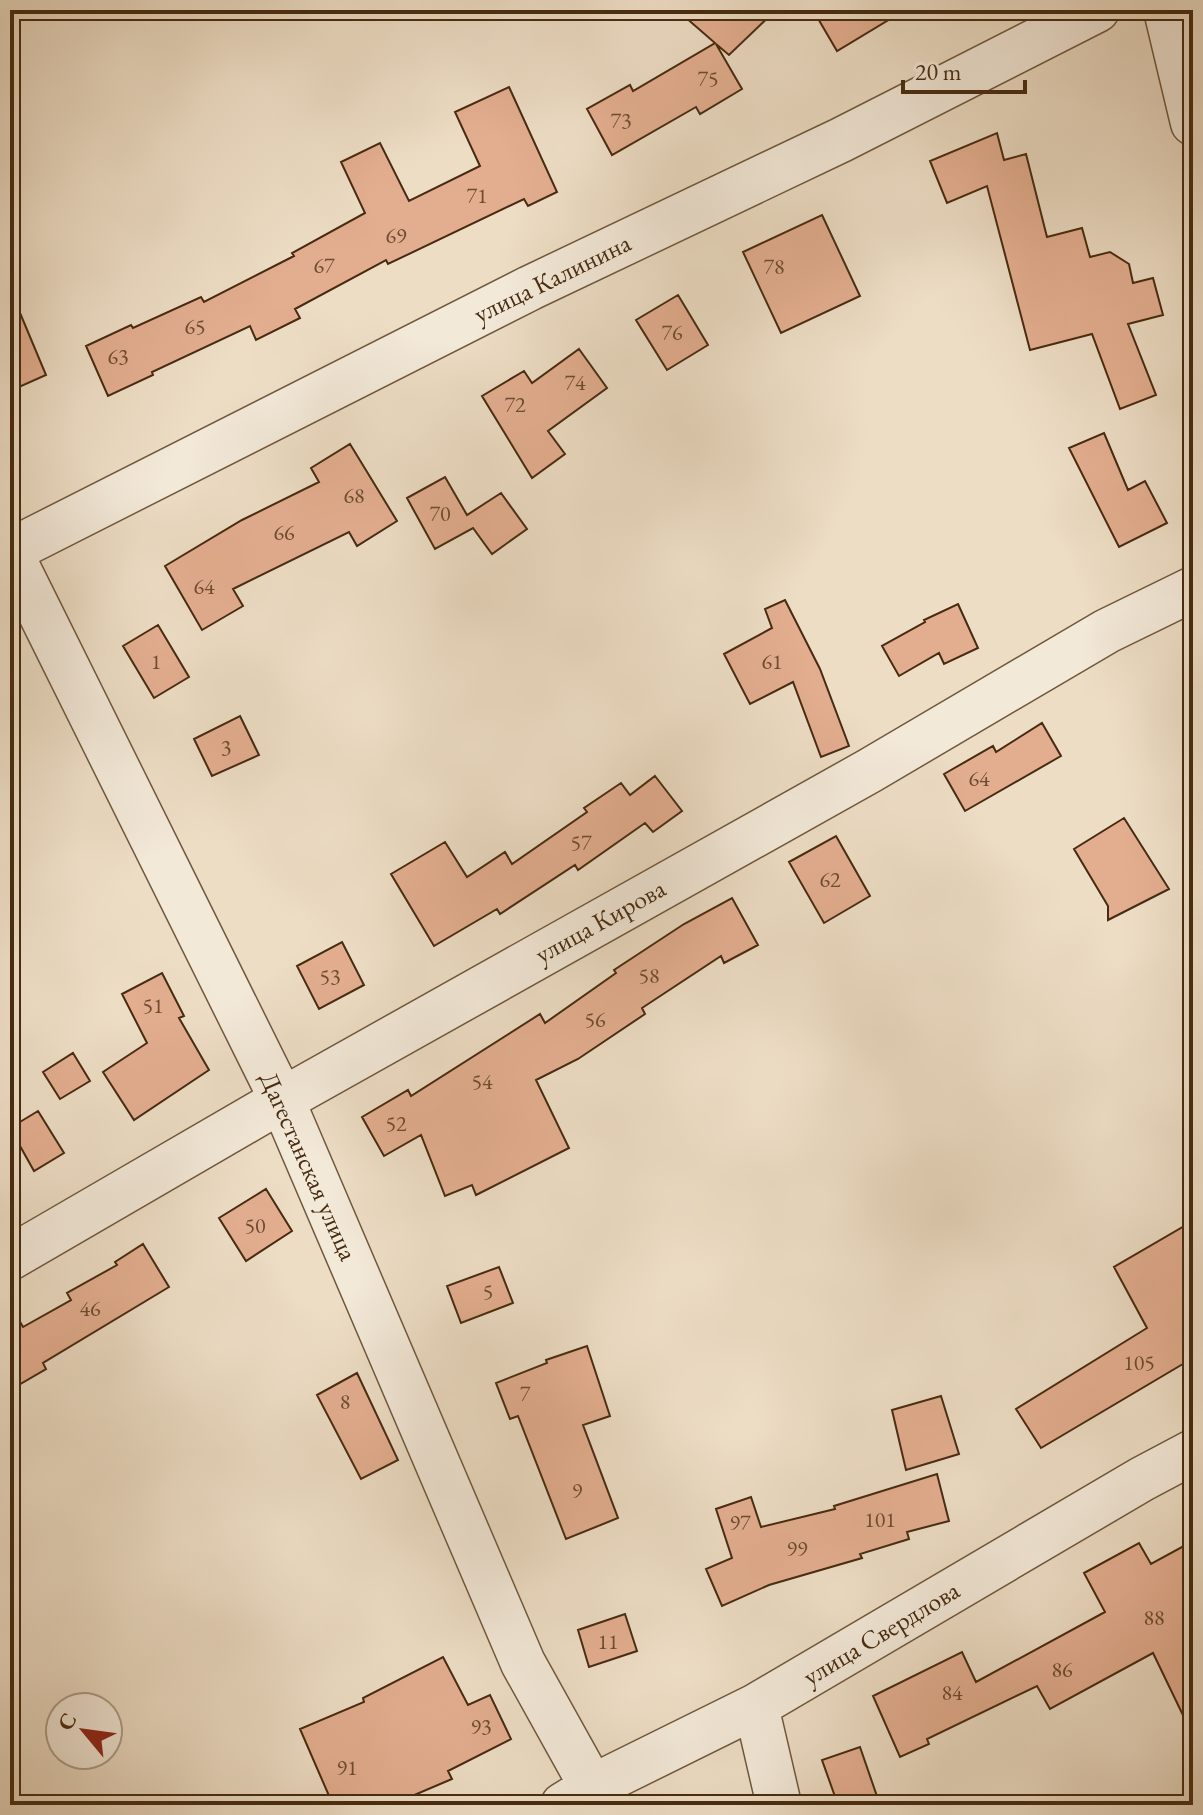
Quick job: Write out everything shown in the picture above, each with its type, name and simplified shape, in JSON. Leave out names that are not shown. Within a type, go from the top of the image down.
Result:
[{"type":"street","name":"улица Калинина","points":[[10,552],[530,288],[841,140],[1097,10]]},
{"type":"street","points":[[1166,10],[1193,123]]},
{"type":"street","name":"Дагестанская улица","points":[[10,552],[282,1100],[578,1796]]},
{"type":"street","name":"улица Кирова","points":[[10,1258],[282,1100],[869,771],[1107,631],[1193,589]]},
{"type":"street","name":"улица Свердлова","points":[[578,1796],[756,1706],[1193,1452]]},
{"type":"street","points":[[756,1706],[779,1805]]},
{"type":"building","points":[[677,10],[776,10],[729,55],[716,44],[742,89],[700,114],[696,107],[612,155],[587,109],[630,85],[633,91],[715,43]]},
{"type":"building","points":[[813,10],[905,10],[837,51]]},
{"type":"building","points":[[509,87],[557,192],[528,206],[524,199],[388,264],[386,260],[295,309],[300,318],[256,340],[250,326],[108,396],[86,346],[201,297],[204,302],[294,256],[292,253],[365,213],[341,162],[380,143],[409,201],[480,166],[455,112]]},
{"type":"building","points":[[997,133],[1004,160],[1026,154],[1047,237],[1082,228],[1090,257],[1110,252],[1129,264],[1133,283],[1153,278],[1163,315],[1128,324],[1156,395],[1120,409],[1092,334],[1030,350],[987,186],[947,203],[930,161]]},
{"type":"building","points":[[822,215],[860,296],[781,333],[743,252]]},
{"type":"building","points":[[10,289],[46,375],[10,391]]},
{"type":"building","points":[[678,295],[708,345],[667,370],[636,320]]},
{"type":"building","points":[[579,349],[607,388],[548,431],[565,454],[532,478],[482,396],[524,371],[532,383]]},
{"type":"building","points":[[1104,433],[1128,490],[1145,481],[1167,523],[1119,547],[1069,448]]},
{"type":"building","points":[[350,444],[397,521],[357,546],[349,532],[233,589],[243,606],[202,630],[165,566],[242,520],[319,482],[311,468]]},
{"type":"building","points":[[445,477],[467,515],[501,493],[527,529],[492,554],[473,528],[435,549],[407,498]]},
{"type":"building","points":[[785,600],[820,669],[849,746],[821,757],[793,682],[750,704],[724,654],[772,628],[765,609]]},
{"type":"building","points":[[958,604],[978,648],[944,664],[939,653],[899,676],[882,646],[924,620]]},
{"type":"building","points":[[158,625],[189,677],[154,698],[123,646]]},
{"type":"building","points":[[240,716],[259,755],[212,776],[194,739]]},
{"type":"building","points":[[1042,723],[1061,756],[965,811],[944,774],[993,746],[996,752]]},
{"type":"building","points":[[655,776],[682,811],[653,832],[645,823],[578,870],[575,865],[500,914],[497,909],[434,946],[391,874],[445,842],[467,877],[505,852],[512,864],[587,812],[584,808],[621,783],[630,795]]},
{"type":"building","points":[[1124,818],[1169,889],[1108,920],[1108,906],[1074,849]]},
{"type":"building","points":[[836,836],[870,896],[824,923],[789,862]]},
{"type":"building","points":[[732,898],[758,945],[724,963],[721,956],[642,1008],[645,1014],[578,1059],[536,1080],[569,1148],[476,1195],[472,1185],[445,1196],[421,1135],[384,1156],[362,1117],[408,1090],[411,1096],[540,1014],[545,1023],[616,973],[614,970],[684,924]]},
{"type":"building","points":[[342,942],[364,985],[319,1009],[297,966]]},
{"type":"building","points":[[162,973],[184,1016],[179,1018],[209,1070],[134,1120],[103,1072],[147,1043],[122,994]]},
{"type":"building","points":[[73,1053],[90,1081],[60,1099],[43,1072]]},
{"type":"building","points":[[38,1111],[64,1153],[34,1171],[10,1128]]},
{"type":"building","points":[[266,1189],[292,1231],[246,1261],[219,1218]]},
{"type":"building","points":[[1193,1221],[1193,1358],[1041,1448],[1016,1409],[1147,1328],[1114,1267]]},
{"type":"building","points":[[143,1244],[169,1287],[43,1363],[46,1369],[10,1390],[10,1304],[23,1327],[71,1300],[67,1293],[117,1265],[115,1262]]},
{"type":"building","points":[[499,1267],[513,1303],[461,1323],[447,1286]]},
{"type":"building","points":[[587,1346],[610,1416],[583,1425],[618,1518],[566,1539],[518,1416],[510,1419],[496,1383],[547,1363],[546,1360]]},
{"type":"building","points":[[357,1373],[398,1460],[361,1479],[317,1395]]},
{"type":"building","points":[[941,1396],[959,1454],[906,1470],[892,1410]]},
{"type":"building","points":[[937,1474],[949,1521],[907,1532],[909,1539],[860,1554],[862,1558],[769,1585],[722,1606],[706,1569],[732,1558],[716,1509],[751,1497],[761,1527],[835,1509],[834,1506]]},
{"type":"building","points":[[1193,1541],[1193,1736],[1153,1653],[1050,1709],[1037,1686],[927,1739],[929,1744],[900,1757],[873,1696],[962,1652],[976,1682],[1105,1612],[1084,1573],[1139,1543],[1151,1564]]},
{"type":"building","points":[[625,1614],[637,1651],[589,1667],[578,1630]]},
{"type":"building","points":[[443,1657],[468,1705],[490,1695],[511,1739],[448,1771],[452,1779],[391,1805],[333,1805],[300,1729],[364,1702],[363,1698]]},
{"type":"building","points":[[860,1747],[880,1805],[838,1805],[822,1760]]}]
